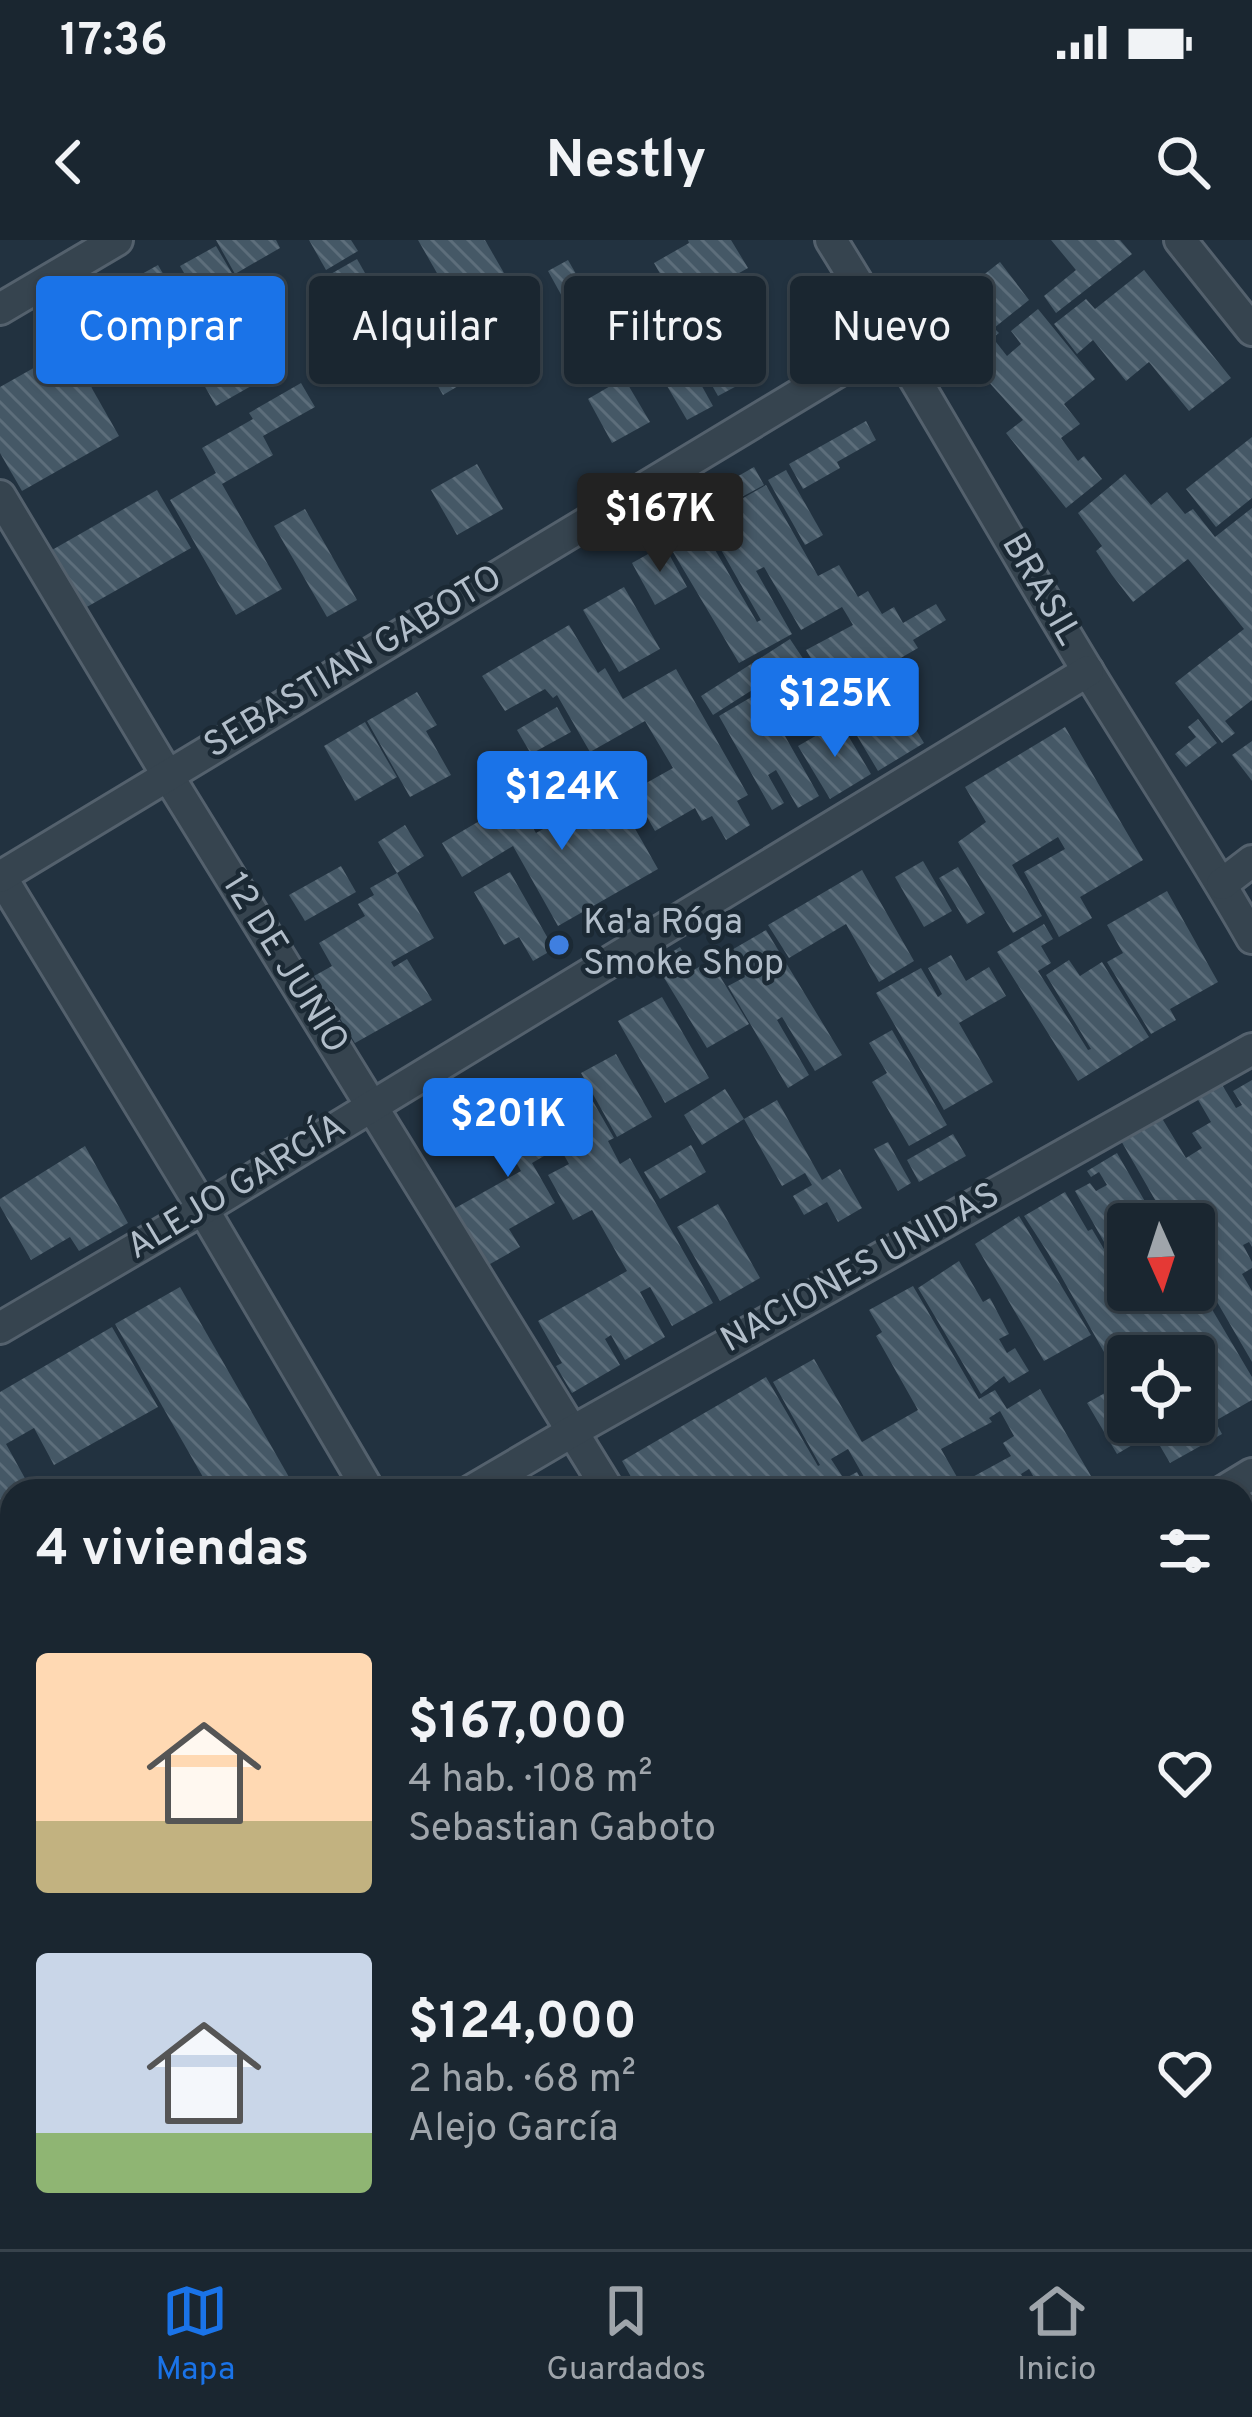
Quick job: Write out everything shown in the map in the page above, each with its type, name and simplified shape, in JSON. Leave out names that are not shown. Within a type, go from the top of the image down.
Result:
[{"type":"street","points":[[0,309],[117,240]]},
{"type":"street","name":"BRASIL","points":[[832,240],[854,276]]},
{"type":"street","points":[[1180,240],[1252,330]]},
{"type":"street","name":"SEBASTIAN GABOTO","points":[[0,876],[816,384]]},
{"type":"street","name":"BRASIL","points":[[919,384],[1252,938]]},
{"type":"street","name":"12 DE JUNIO","points":[[0,496],[602,1479]]},
{"type":"street","name":"ALEJO GARCÍA","points":[[0,1328],[1088,671]]},
{"type":"street","points":[[1222,884],[1252,861]]},
{"type":"street","points":[[0,876],[361,1479]]},
{"type":"street","name":"NACIONES UNIDAS","points":[[492,1479],[1252,1049]]},
{"type":"building","points":[[216,240],[276,240],[280,248],[235,274]]},
{"type":"building","points":[[309,240],[351,240],[358,251],[326,270]]},
{"type":"building","points":[[418,240],[485,240],[506,276],[439,276]]},
{"type":"building","points":[[731,240],[748,268],[734,276],[661,276],[654,263],[689,243]]},
{"type":"building","points":[[1051,240],[1120,240],[1132,254],[1056,313],[1044,296],[1076,270]]},
{"type":"building","points":[[216,246],[234,276],[186,276],[180,266]]},
{"type":"building","points":[[357,259],[367,276],[327,276]]},
{"type":"building","points":[[568,260],[577,276],[564,276],[564,300],[548,271]]},
{"type":"building","points":[[1000,262],[1029,300],[994,328],[999,333],[993,338],[993,276],[982,276]]},
{"type":"building","points":[[158,265],[164,276],[138,276]]},
{"type":"building","points":[[1144,270],[1231,378],[1189,411],[1149,362],[1126,381],[1093,340],[1077,354],[1054,324],[1086,299],[1095,309]]},
{"type":"building","points":[[1038,309],[1095,379],[1064,404],[1080,424],[1061,438],[1078,461],[1084,456],[1102,479],[1066,508],[1006,433],[1023,420],[991,384],[995,372],[993,344],[996,342],[1007,356],[1021,344],[1011,331]]},
{"type":"building","points":[[36,367],[36,384],[89,384],[119,436],[22,491],[0,453],[0,387]]},
{"type":"building","points":[[301,383],[315,407],[263,436],[273,455],[222,484],[282,589],[236,615],[170,500],[216,473],[202,448],[253,419],[249,413]]},
{"type":"building","points":[[203,384],[255,384],[216,406]]},
{"type":"building","points":[[437,384],[462,384],[443,395]]},
{"type":"building","points":[[614,384],[628,384],[650,422],[612,443],[588,399]]},
{"type":"building","points":[[666,384],[701,384],[713,406],[687,420]]},
{"type":"building","points":[[711,384],[740,384],[718,396]]},
{"type":"building","points":[[866,421],[876,440],[803,489],[789,464]]},
{"type":"building","points":[[1252,437],[1252,498],[1216,527],[1186,489]]},
{"type":"building","points":[[477,464],[503,509],[457,535],[431,490]]},
{"type":"building","points":[[754,467],[764,485],[716,511],[707,494]]},
{"type":"building","points":[[786,470],[823,535],[805,545],[768,480]]},
{"type":"building","points":[[1125,474],[1151,505],[1167,492],[1185,514],[1193,509],[1215,537],[1252,508],[1252,700],[1225,721],[1235,733],[1222,743],[1175,683],[1244,629],[1188,559],[1133,602],[1112,575],[1096,551],[1102,546],[1078,513]]},
{"type":"building","points":[[766,485],[818,576],[839,565],[858,597],[868,591],[882,614],[894,607],[903,623],[936,604],[946,620],[913,640],[918,648],[880,670],[924,743],[878,771],[806,650],[853,625],[842,607],[801,630],[764,567],[756,571],[792,634],[739,663],[667,542],[700,524],[757,622],[761,620],[716,541],[741,526],[729,506]]},
{"type":"building","points":[[157,490],[191,548],[85,608],[52,550]]},
{"type":"building","points":[[305,509],[357,600],[327,617],[274,526]]},
{"type":"building","points":[[664,545],[687,587],[655,605],[632,563]]},
{"type":"building","points":[[624,587],[660,649],[619,672],[583,610]]},
{"type":"building","points":[[569,625],[598,673],[605,668],[623,699],[676,669],[748,795],[737,801],[750,825],[726,840],[712,816],[702,821],[695,808],[655,831],[632,791],[673,768],[645,721],[590,752],[557,695],[553,698],[545,689],[505,711],[482,676]]},
{"type":"building","points":[[790,639],[814,675],[771,702],[760,685],[713,715],[701,696]]},
{"type":"building","points":[[417,692],[437,725],[426,731],[451,775],[410,797],[367,721]]},
{"type":"building","points":[[760,692],[819,796],[798,808],[776,770],[768,775],[784,803],[772,810],[719,716]]},
{"type":"building","points":[[557,707],[571,732],[531,754],[517,730]]},
{"type":"building","points":[[1198,719],[1217,743],[1186,767],[1175,754],[1196,737],[1188,727]]},
{"type":"building","points":[[365,722],[397,777],[355,801],[324,746]]},
{"type":"building","points":[[840,722],[871,774],[830,799],[798,746]]},
{"type":"building","points":[[1065,727],[1143,860],[1080,897],[1092,918],[1059,937],[1024,872],[1065,849],[1058,837],[1012,865],[1042,916],[1013,933],[958,842],[986,822],[965,787]]},
{"type":"building","points":[[1252,741],[1252,781],[1232,755]]},
{"type":"building","points":[[613,790],[658,869],[558,926],[513,846],[462,877],[442,843],[515,800],[536,833]]},
{"type":"building","points":[[405,825],[424,856],[397,873],[378,842]]},
{"type":"building","points":[[923,861],[952,911],[924,927],[895,877]]},
{"type":"building","points":[[341,866],[356,892],[305,921],[289,895]]},
{"type":"building","points":[[958,867],[985,913],[967,924],[939,878]]},
{"type":"building","points":[[862,870],[914,961],[879,982],[846,924],[789,958],[768,925]]},
{"type":"building","points":[[510,872],[554,949],[533,961],[519,937],[504,945],[474,892]]},
{"type":"building","points":[[397,873],[434,938],[391,962],[394,967],[407,959],[432,1000],[355,1043],[314,976],[332,966],[319,943],[365,916],[358,904],[374,895],[370,888]]},
{"type":"building","points":[[1167,891],[1218,982],[1170,1009],[1176,1020],[1151,1034],[1107,962],[1123,953],[1107,925]]},
{"type":"building","points":[[1044,924],[1053,939],[1041,946],[1051,963],[1038,971],[1088,1050],[1046,975],[1069,960],[1080,976],[1102,962],[1149,1037],[1078,1081],[997,952]]},
{"type":"building","points":[[766,930],[842,1055],[815,1071],[782,1017],[777,1020],[809,1075],[788,1088],[728,986],[745,977],[730,951]]},
{"type":"building","points":[[680,947],[694,970],[710,960],[749,1024],[707,1048],[655,963]]},
{"type":"building","points":[[951,955],[966,981],[989,967],[1006,996],[959,1023],[993,1082],[944,1110],[876,993],[921,968],[938,997],[942,994],[928,968]]},
{"type":"building","points":[[662,997],[709,1078],[665,1103],[618,1021]]},
{"type":"building","points":[[892,1030],[947,1125],[909,1146],[872,1082],[887,1073],[869,1043]]},
{"type":"building","points":[[616,1054],[652,1117],[617,1137],[581,1073]]},
{"type":"building","points":[[1218,1078],[1236,1108],[1242,1105],[1233,1091],[1252,1080],[1252,1247],[1249,1242],[1243,1245],[1252,1268],[1242,1274],[1252,1291],[1252,1362],[1215,1298],[1215,1203],[1157,1203],[1120,1139],[1160,1115],[1186,1158],[1202,1148],[1192,1133],[1211,1122],[1194,1093]]},
{"type":"building","points":[[518,1082],[556,1149],[532,1163],[555,1203],[509,1229],[520,1247],[483,1268],[450,1211],[521,1171],[482,1103]]},
{"type":"building","points":[[583,1084],[614,1138],[608,1141],[620,1164],[630,1158],[713,1303],[672,1326],[650,1287],[640,1292],[665,1337],[625,1360],[611,1335],[605,1339],[620,1365],[572,1393],[556,1366],[562,1363],[538,1321],[627,1271],[592,1210],[573,1220],[548,1175],[569,1164],[538,1109]]},
{"type":"building","points":[[725,1089],[744,1119],[702,1145],[684,1115]]},
{"type":"building","points":[[777,1100],[822,1180],[840,1169],[862,1208],[838,1222],[827,1202],[804,1215],[793,1196],[812,1185],[805,1173],[782,1186],[744,1119]]},
{"type":"building","points":[[953,1134],[966,1156],[919,1182],[907,1160]]},
{"type":"building","points":[[888,1142],[911,1183],[898,1191],[874,1149]]},
{"type":"building","points":[[691,1145],[706,1172],[660,1199],[644,1172]]},
{"type":"building","points":[[85,1146],[128,1223],[79,1251],[70,1237],[31,1260],[0,1199]]},
{"type":"building","points":[[1117,1153],[1146,1203],[1107,1203],[1107,1247],[1075,1191],[1090,1183],[1096,1191],[1107,1185],[1099,1172],[1091,1177],[1087,1171]]},
{"type":"building","points":[[1065,1192],[1107,1254],[1107,1311],[1213,1311],[1252,1377],[1252,1400],[1215,1421],[1215,1335],[1107,1335],[1104,1352],[1024,1216]]},
{"type":"building","points":[[718,1204],[760,1278],[720,1301],[677,1227]]},
{"type":"building","points":[[1019,1216],[1091,1335],[1044,1361],[975,1244]]},
{"type":"building","points":[[959,1261],[983,1302],[990,1298],[1009,1334],[999,1339],[1007,1353],[1015,1348],[1029,1371],[1009,1383],[1004,1376],[981,1394],[918,1288]]},
{"type":"building","points":[[913,1286],[979,1399],[995,1390],[1007,1409],[1040,1389],[1093,1479],[1035,1479],[1029,1469],[1021,1474],[1024,1479],[969,1479],[1011,1456],[1003,1443],[1014,1436],[1000,1411],[989,1418],[992,1422],[941,1449],[958,1479],[865,1479],[848,1449],[831,1459],[844,1479],[632,1479],[622,1461],[766,1377],[820,1465],[773,1382],[814,1359],[862,1442],[918,1410],[876,1336],[882,1332],[869,1310]]},
{"type":"building","points":[[180,1287],[290,1479],[204,1479],[115,1324]]},
{"type":"building","points":[[112,1327],[158,1407],[54,1465],[34,1428],[6,1444],[25,1479],[0,1479],[0,1392]]},
{"type":"building","points":[[1107,1392],[1107,1437],[1087,1403]]},
{"type":"building","points":[[1111,1443],[1136,1443],[1117,1454]]},
{"type":"building","points":[[1158,1443],[1206,1443],[1170,1463]]},
{"type":"place","name":"Ka'a Róga Smoke Shop","points":[[559,945]]}]
